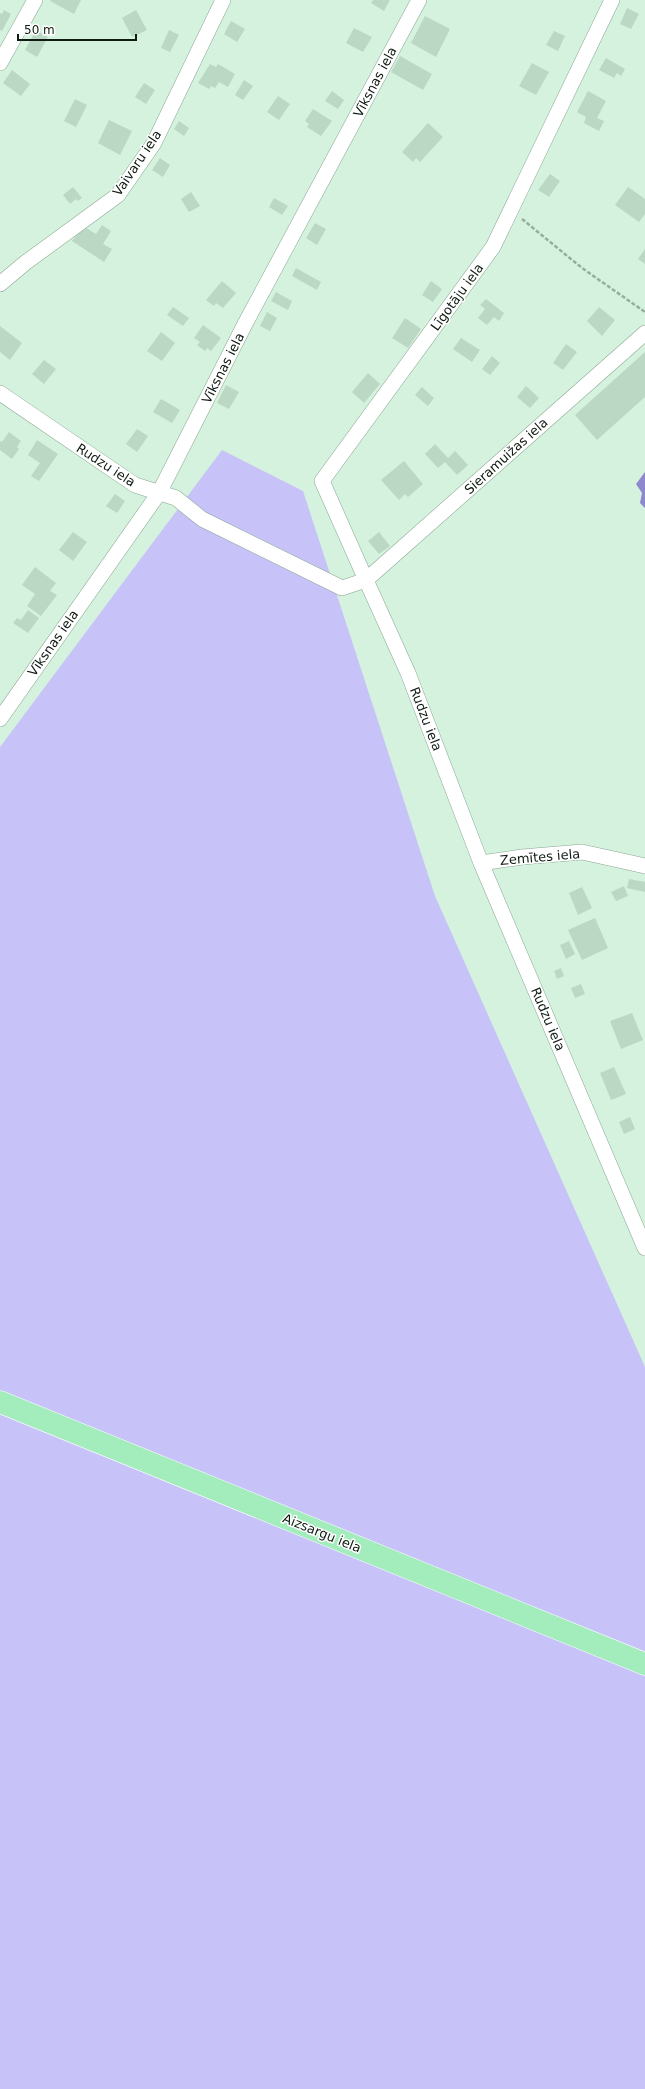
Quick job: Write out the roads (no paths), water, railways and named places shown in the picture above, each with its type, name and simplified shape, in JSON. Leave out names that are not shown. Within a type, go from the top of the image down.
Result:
[{"type":"highway","name":"Aizsargu iela","points":[[0,1402],[645,1664]]},
{"type":"street","points":[[0,63],[35,0]]},
{"type":"street","name":"Vaivaru iela","points":[[0,284],[25,263],[118,195],[154,142],[223,0]]},
{"type":"street","name":"Vīksnas iela","points":[[0,719],[159,493],[246,322],[419,0]]},
{"type":"street","name":"Līgotāju iela","points":[[366,580],[322,481],[494,247],[612,0]]},
{"type":"street","name":"Sieramuižas iela","points":[[366,580],[645,333]]},
{"type":"street","name":"Rudzu iela","points":[[1,396],[135,485],[176,498],[202,519],[342,588],[366,580],[408,673],[481,862],[645,1248]]},
{"type":"street","name":"Zemītes iela","points":[[481,862],[582,852],[645,866]]}]
